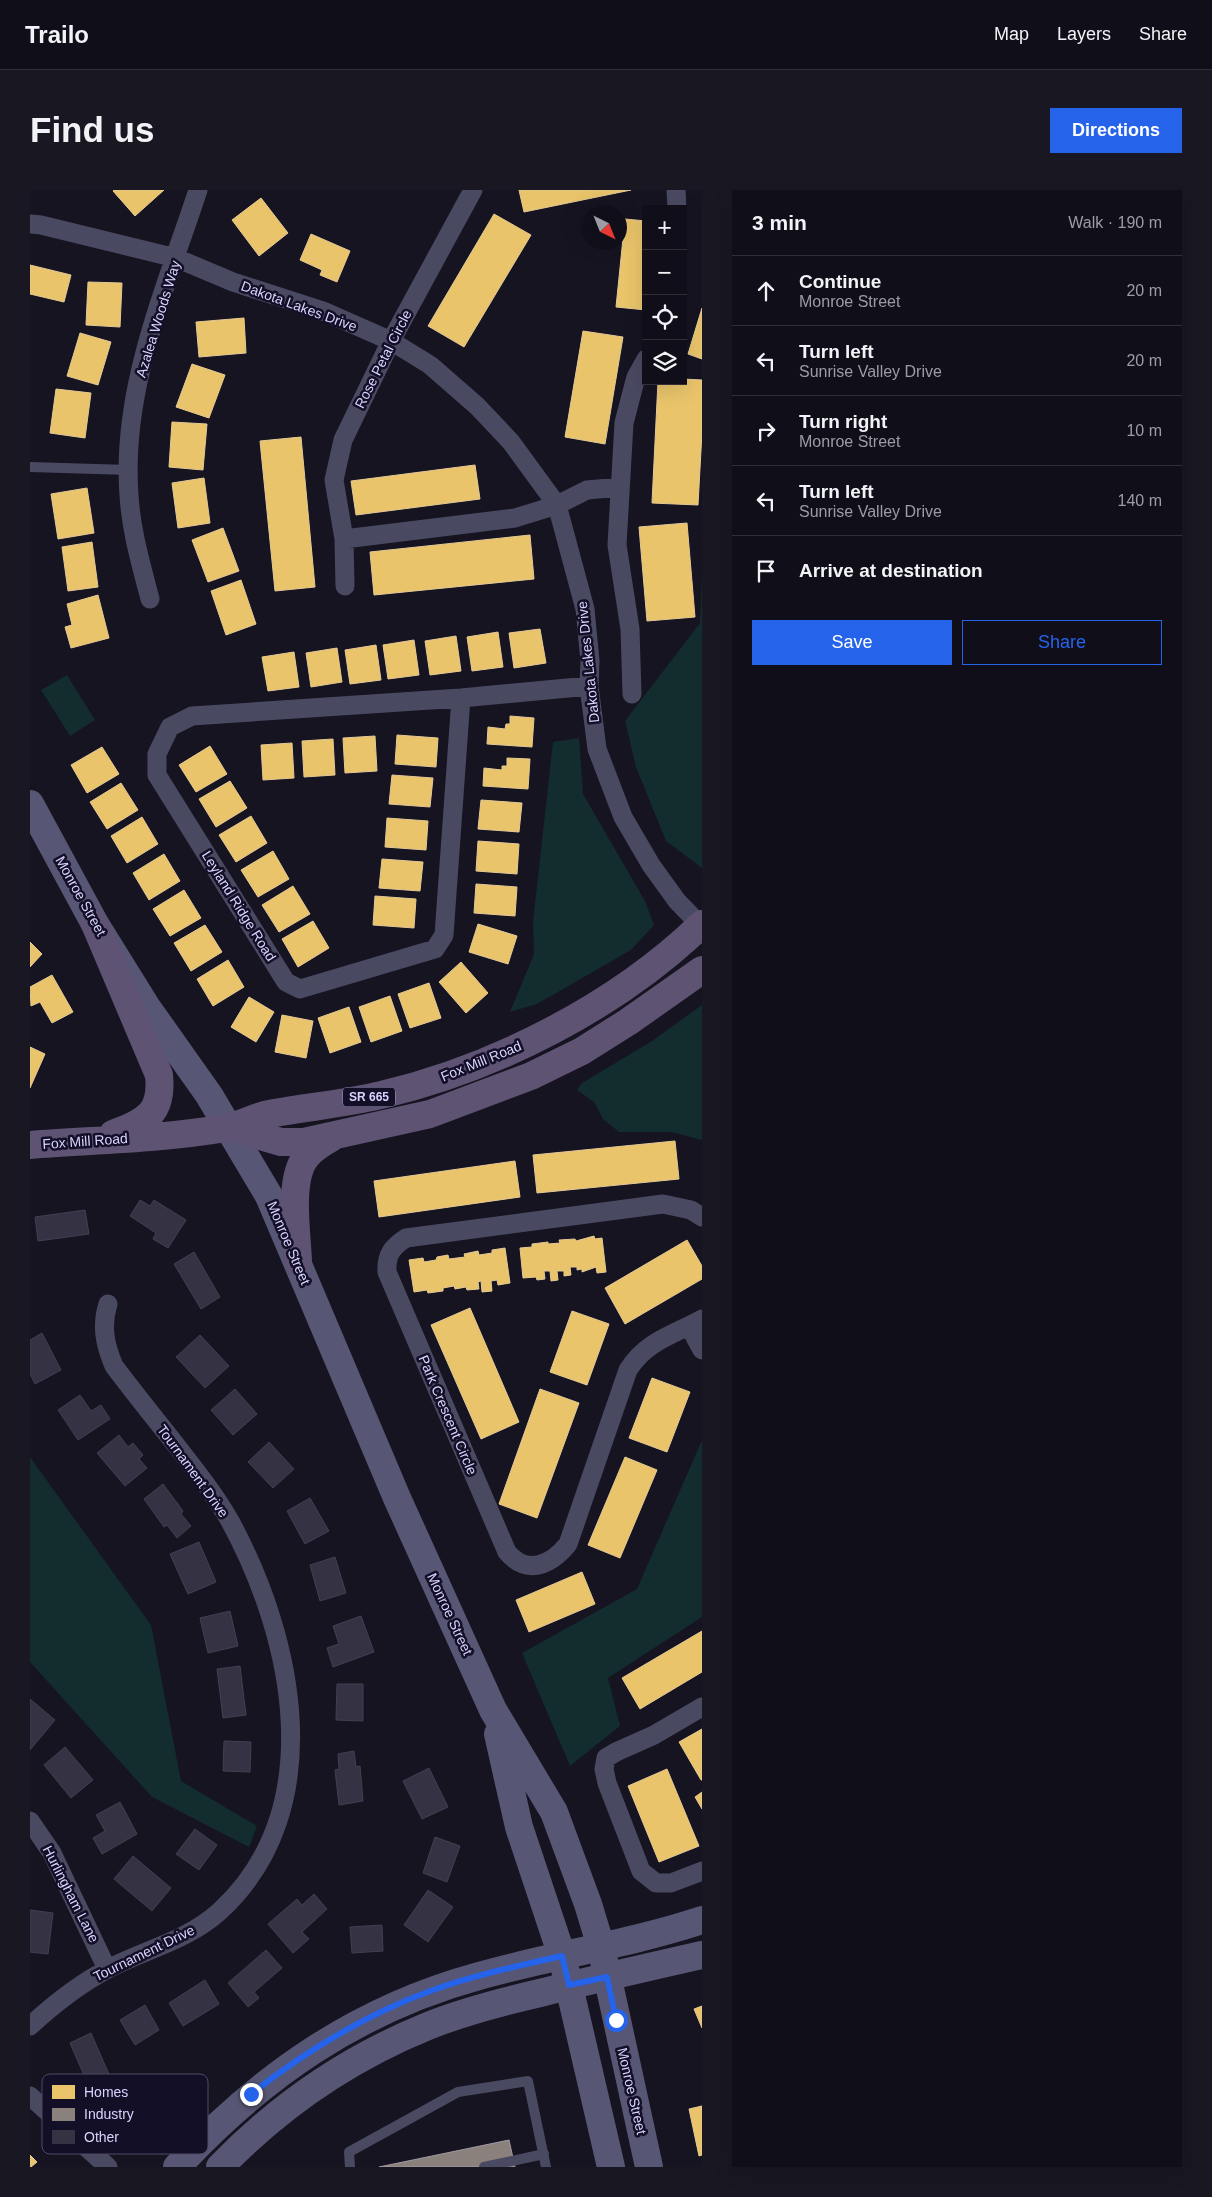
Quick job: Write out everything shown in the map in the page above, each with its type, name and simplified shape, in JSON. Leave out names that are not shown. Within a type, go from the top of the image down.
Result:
[{"type":"main road","name":"Monroe Street","points":[[30,804],[96,924],[146,1006],[209,1095],[269,1196],[397,1498],[493,1710],[554,1812],[588,1904],[601,1947],[649,2167]]},
{"type":"main road","points":[[96,924],[159,1076],[161,1092],[158,1103],[152,1113],[130,1127],[100,1140]]},
{"type":"main road","name":"Fox Mill Road","points":[[30,1145],[185,1134],[229,1127],[267,1114],[381,1095],[466,1068],[550,1032],[625,986],[657,963],[701,926]]},
{"type":"main road","name":"Fox Mill Road","points":[[229,1127],[281,1142],[304,1142],[430,1114],[531,1076],[582,1051],[628,1022],[702,970]]},
{"type":"main road","points":[[298,1262],[296,1190],[298,1172],[306,1156],[312,1150],[335,1136]]},
{"type":"main road","name":"Monroe Street","points":[[493,1710],[519,1828],[562,1956],[611,2167]]},
{"type":"main road","points":[[208,2134],[251,2094],[299,2058],[349,2028],[431,1990],[479,1976],[656,1934],[702,1920]]},
{"type":"main road","points":[[220,2167],[284,2108],[325,2079],[379,2048],[451,2017],[498,2003],[702,1955]]},
{"type":"main road","points":[[177,2167],[189,2154]]},
{"type":"street","name":"Azalea Woods Way","points":[[150,599],[135,543],[129,494],[133,407],[142,361],[198,190]]},
{"type":"street","name":"Rose Petal Circle","points":[[346,586],[344,539],[334,480],[343,440],[391,341],[472,190]]},
{"type":"street","points":[[676,190],[677,205]]},
{"type":"street","name":"Dakota Lakes Drive","points":[[30,224],[41,225],[176,258],[233,282],[323,311],[391,341],[430,365],[477,406],[512,442],[557,505],[585,609],[590,662],[589,686],[597,749],[622,818],[651,865],[677,901],[701,926]]},
{"type":"street","points":[[632,694],[630,629],[617,545],[624,423],[636,377],[642,366]]},
{"type":"street","points":[[344,539],[515,518],[557,505],[587,490],[620,487]]},
{"type":"street","name":"Leyland Ridge Road","points":[[461,698],[444,935],[435,949],[300,989],[286,982],[157,774],[157,754],[170,727],[192,716],[461,698],[589,686]]},
{"type":"street","name":"Park Crescent Circle","points":[[696,1323],[646,1347],[636,1357],[628,1370],[568,1544],[559,1555],[542,1565],[528,1565],[515,1561],[507,1552],[387,1272],[387,1262],[396,1245],[406,1238],[663,1204],[691,1210],[702,1217]]},
{"type":"street","name":"Tournament Drive","points":[[30,2026],[77,1987],[107,1969],[173,1942],[194,1931],[218,1913],[239,1893],[256,1869],[276,1832],[286,1795],[290,1765],[290,1722],[284,1672],[271,1617],[252,1565],[229,1520],[208,1486],[114,1366],[107,1350],[104,1331],[108,1304]]},
{"type":"street","points":[[696,1323],[702,1350]]},
{"type":"street","points":[[702,1707],[654,1735],[606,1758],[604,1769],[607,1783],[641,1871],[656,1883],[671,1883],[702,1871]]},
{"type":"street","name":"Hurlingham Lane","points":[[30,1821],[52,1852],[107,1969]]},
{"type":"street","points":[[30,2096],[42,2107]]},
{"type":"street","points":[[94,2154],[108,2167]]},
{"type":"lane","points":[[30,467],[129,470]]},
{"type":"lane","points":[[350,2167],[349,2152],[458,2092],[528,2081],[546,2167]]},
{"type":"lane","points":[[484,2167],[544,2154]]},
{"type":"green space","points":[[702,574],[702,868],[666,841],[636,767],[625,721],[700,623]]},
{"type":"green space","points":[[67,675],[95,720],[70,736],[41,690]]},
{"type":"green space","points":[[579,738],[583,794],[645,901],[654,925],[631,950],[537,1004],[510,1012],[534,954],[533,922],[553,742]]},
{"type":"green space","points":[[702,1005],[702,1140],[671,1132],[619,1132],[603,1119],[594,1102],[577,1090],[582,1083],[652,1041]]},
{"type":"green space","points":[[702,1440],[702,1617],[608,1678],[620,1726],[570,1766],[522,1653],[637,1589]]},
{"type":"green space","points":[[30,1457],[151,1625],[181,1781],[257,1826],[249,1847],[152,1797],[30,1662]]},
{"type":"building: Homes","points":[[114,190],[164,190],[135,216]]},
{"type":"building: Homes","points":[[519,190],[631,190],[524,212]]},
{"type":"building: Homes","points":[[261,198],[288,233],[259,256],[232,220]]},
{"type":"building: Homes","points":[[494,214],[531,235],[464,347],[428,326]]},
{"type":"building: Homes","points":[[627,219],[642,221],[642,310],[616,307],[622,250],[627,250]]},
{"type":"building: Homes","points":[[311,234],[350,251],[337,282],[320,275],[322,270],[300,260]]},
{"type":"building: Homes","points":[[30,265],[71,275],[64,302],[30,294]]},
{"type":"building: Homes","points":[[88,282],[122,283],[120,327],[86,325]]},
{"type":"building: Homes","points":[[702,308],[702,359],[688,354]]},
{"type":"building: Homes","points":[[244,318],[246,353],[199,357],[196,322]]},
{"type":"building: Homes","points":[[583,331],[623,337],[605,444],[565,437]]},
{"type":"building: Homes","points":[[80,333],[111,342],[98,385],[67,376]]},
{"type":"building: Homes","points":[[192,364],[225,375],[209,418],[176,407]]},
{"type":"building: Homes","points":[[687,379],[702,380],[702,432],[698,505],[652,503],[658,385],[687,385]]},
{"type":"building: Homes","points":[[56,389],[91,393],[85,438],[50,433]]},
{"type":"building: Homes","points":[[172,422],[207,424],[203,470],[169,467]]},
{"type":"building: Homes","points":[[301,437],[315,587],[275,591],[260,441]]},
{"type":"building: Homes","points":[[475,465],[480,499],[356,515],[351,481]]},
{"type":"building: Homes","points":[[204,478],[210,523],[178,528],[172,483]]},
{"type":"building: Homes","points":[[87,488],[94,533],[58,539],[51,494]]},
{"type":"building: Homes","points":[[687,523],[695,617],[647,621],[639,527]]},
{"type":"building: Homes","points":[[223,528],[239,571],[208,582],[192,540]]},
{"type":"building: Homes","points":[[530,535],[534,579],[374,595],[370,552]]},
{"type":"building: Homes","points":[[92,542],[98,587],[68,591],[62,547]]},
{"type":"building: Homes","points":[[241,580],[256,624],[226,635],[211,591]]},
{"type":"building: Homes","points":[[98,595],[109,638],[71,648],[65,627],[72,625],[67,604]]},
{"type":"building: Homes","points":[[540,629],[546,663],[514,668],[509,633]]},
{"type":"building: Homes","points":[[498,632],[503,667],[472,671],[467,637]]},
{"type":"building: Homes","points":[[456,636],[461,671],[430,675],[425,641]]},
{"type":"building: Homes","points":[[414,640],[419,675],[388,679],[383,645]]},
{"type":"building: Homes","points":[[376,645],[381,680],[350,684],[345,650]]},
{"type":"building: Homes","points":[[337,648],[342,682],[311,687],[306,653]]},
{"type":"building: Homes","points":[[294,652],[299,687],[268,691],[262,657]]},
{"type":"building: Homes","points":[[510,716],[534,718],[532,747],[487,744],[488,727],[505,729],[506,724],[510,724]]},
{"type":"building: Homes","points":[[397,735],[438,738],[436,767],[395,764]]},
{"type":"building: Homes","points":[[375,736],[377,771],[345,773],[343,738]]},
{"type":"building: Homes","points":[[333,739],[335,775],[304,777],[302,741]]},
{"type":"building: Homes","points":[[292,743],[294,778],[263,780],[261,745]]},
{"type":"building: Homes","points":[[210,746],[227,774],[196,792],[179,765]]},
{"type":"building: Homes","points":[[102,747],[119,774],[87,793],[71,765]]},
{"type":"building: Homes","points":[[507,758],[530,759],[528,789],[483,786],[484,768],[502,770],[502,766],[507,766]]},
{"type":"building: Homes","points":[[392,775],[433,778],[430,807],[389,804]]},
{"type":"building: Homes","points":[[230,781],[247,808],[216,827],[199,799]]},
{"type":"building: Homes","points":[[121,783],[138,810],[107,829],[90,802]]},
{"type":"building: Homes","points":[[481,800],[522,803],[519,832],[478,829]]},
{"type":"building: Homes","points":[[251,816],[267,843],[236,862],[219,835]]},
{"type":"building: Homes","points":[[142,817],[158,844],[127,863],[111,836]]},
{"type":"building: Homes","points":[[387,818],[428,821],[426,850],[385,847]]},
{"type":"building: Homes","points":[[478,841],[519,844],[517,874],[476,871]]},
{"type":"building: Homes","points":[[273,851],[289,879],[258,897],[241,870]]},
{"type":"building: Homes","points":[[164,854],[180,881],[149,900],[133,873]]},
{"type":"building: Homes","points":[[382,859],[423,862],[420,891],[379,888]]},
{"type":"building: Homes","points":[[476,884],[517,887],[515,916],[474,913]]},
{"type":"building: Homes","points":[[293,886],[310,914],[279,932],[262,905]]},
{"type":"building: Homes","points":[[184,890],[201,918],[170,936],[153,909]]},
{"type":"building: Homes","points":[[375,896],[416,899],[414,928],[373,925]]},
{"type":"building: Homes","points":[[313,921],[329,948],[298,967],[282,939]]},
{"type":"building: Homes","points":[[478,924],[517,936],[508,964],[469,952]]},
{"type":"building: Homes","points":[[205,925],[222,952],[191,971],[174,943]]},
{"type":"building: Homes","points":[[30,942],[42,954],[30,967]]},
{"type":"building: Homes","points":[[228,960],[244,987],[213,1006],[197,979]]},
{"type":"building: Homes","points":[[461,962],[488,993],[466,1013],[439,982]]},
{"type":"building: Homes","points":[[52,975],[73,1012],[52,1023],[40,1002],[31,1006],[30,987]]},
{"type":"building: Homes","points":[[429,983],[441,1018],[410,1028],[398,994]]},
{"type":"building: Homes","points":[[390,996],[402,1031],[371,1042],[359,1007]]},
{"type":"building: Homes","points":[[249,997],[274,1012],[256,1042],[231,1027]]},
{"type":"building: Homes","points":[[349,1007],[361,1042],[330,1053],[318,1018]]},
{"type":"building: Homes","points":[[282,1015],[313,1021],[306,1058],[275,1052]]},
{"type":"building: Homes","points":[[30,1047],[45,1054],[30,1088]]},
{"type":"building: Homes","points":[[675,1141],[679,1179],[537,1193],[533,1155]]},
{"type":"building: Homes","points":[[515,1161],[520,1197],[379,1217],[374,1181]]},
{"type":"building: Homes","points":[[594,1236],[595,1239],[602,1238],[606,1272],[597,1273],[596,1267],[582,1272],[582,1269],[577,1270],[577,1267],[570,1267],[571,1275],[564,1276],[564,1271],[557,1271],[558,1280],[551,1281],[550,1271],[544,1271],[545,1279],[537,1280],[536,1277],[523,1278],[520,1248],[532,1247],[532,1244],[548,1242],[548,1244],[560,1243],[559,1240],[575,1239],[576,1241]]},
{"type":"building: Homes","points":[[687,1240],[702,1266],[702,1279],[625,1324],[605,1288]]},
{"type":"building: Homes","points":[[505,1248],[510,1283],[498,1285],[497,1280],[491,1281],[492,1291],[482,1292],[481,1281],[478,1282],[479,1289],[467,1290],[466,1287],[455,1289],[454,1286],[443,1288],[443,1291],[428,1293],[427,1290],[414,1292],[409,1260],[423,1258],[424,1262],[448,1255],[449,1259],[465,1257],[464,1254],[478,1251],[479,1255]]},
{"type":"building: Homes","points":[[470,1308],[519,1422],[481,1439],[431,1325]]},
{"type":"building: Homes","points":[[572,1311],[609,1324],[587,1385],[550,1372]]},
{"type":"building: Homes","points":[[652,1378],[690,1392],[667,1452],[629,1438]]},
{"type":"building: Homes","points":[[540,1389],[579,1403],[537,1518],[499,1504]]},
{"type":"building: Homes","points":[[625,1457],[657,1470],[620,1558],[588,1545]]},
{"type":"building: Homes","points":[[582,1572],[595,1604],[529,1632],[516,1600]]},
{"type":"building: Homes","points":[[702,1631],[702,1672],[640,1709],[622,1678]]},
{"type":"building: Homes","points":[[702,1729],[702,1780],[701,1780],[679,1742]]},
{"type":"building: Homes","points":[[667,1769],[699,1846],[659,1862],[628,1786]]},
{"type":"building: Homes","points":[[702,1792],[702,1809],[695,1797]]},
{"type":"building: Homes","points":[[702,2006],[702,2028],[694,2009]]},
{"type":"building: Homes","points":[[702,2106],[702,2155],[699,2156],[689,2109]]},
{"type":"building: Homes","points":[[30,2155],[37,2162],[31,2167],[30,2167]]},
{"type":"building: Industry","points":[[509,2140],[515,2167],[379,2167]]},
{"type":"building: Other","points":[[140,1200],[150,1206],[154,1200],[186,1220],[168,1248],[153,1239],[156,1233],[130,1216]]},
{"type":"building: Other","points":[[85,1210],[89,1234],[38,1241],[35,1217]]},
{"type":"building: Other","points":[[194,1252],[220,1297],[201,1309],[174,1264]]},
{"type":"building: Other","points":[[42,1333],[61,1370],[35,1384],[30,1374],[30,1340]]},
{"type":"building: Other","points":[[200,1335],[229,1366],[205,1388],[176,1357]]},
{"type":"building: Other","points":[[235,1389],[257,1414],[233,1435],[211,1410]]},
{"type":"building: Other","points":[[80,1395],[91,1411],[101,1405],[110,1419],[78,1440],[58,1410]]},
{"type":"building: Other","points":[[119,1435],[128,1447],[133,1443],[143,1455],[139,1459],[147,1468],[125,1486],[97,1453]]},
{"type":"building: Other","points":[[269,1442],[294,1469],[273,1488],[248,1462]]},
{"type":"building: Other","points":[[163,1484],[183,1511],[181,1514],[191,1526],[177,1538],[167,1525],[164,1527],[144,1499]]},
{"type":"building: Other","points":[[310,1498],[329,1531],[305,1544],[287,1511]]},
{"type":"building: Other","points":[[199,1542],[216,1582],[188,1594],[170,1554]]},
{"type":"building: Other","points":[[335,1557],[346,1593],[320,1601],[310,1565]]},
{"type":"building: Other","points":[[230,1611],[238,1646],[208,1653],[200,1618]]},
{"type":"building: Other","points":[[361,1616],[374,1652],[333,1667],[327,1648],[339,1644],[333,1626]]},
{"type":"building: Other","points":[[240,1666],[246,1715],[223,1718],[217,1669]]},
{"type":"building: Other","points":[[337,1684],[363,1684],[363,1721],[336,1720]]},
{"type":"building: Other","points":[[30,1699],[55,1720],[30,1750]]},
{"type":"building: Other","points":[[224,1741],[251,1742],[250,1772],[223,1771]]},
{"type":"building: Other","points":[[65,1747],[93,1780],[71,1798],[44,1765]]},
{"type":"building: Other","points":[[354,1751],[356,1767],[360,1766],[363,1801],[339,1805],[335,1770],[339,1769],[338,1754]]},
{"type":"building: Other","points":[[429,1768],[448,1807],[422,1819],[403,1781]]},
{"type":"building: Other","points":[[120,1802],[137,1834],[102,1854],[93,1838],[105,1831],[96,1815]]},
{"type":"building: Other","points":[[195,1829],[217,1845],[199,1870],[176,1854]]},
{"type":"building: Other","points":[[435,1837],[460,1846],[447,1882],[423,1873]]},
{"type":"building: Other","points":[[133,1856],[171,1888],[152,1911],[114,1879]]},
{"type":"building: Other","points":[[428,1890],[453,1907],[428,1942],[404,1925]]},
{"type":"building: Other","points":[[314,1894],[327,1909],[302,1932],[309,1939],[293,1953],[268,1924],[297,1899],[302,1905]]},
{"type":"building: Other","points":[[30,1910],[53,1913],[48,1954],[30,1952]]},
{"type":"building: Other","points":[[382,1925],[383,1951],[352,1953],[350,1927]]},
{"type":"building: Other","points":[[266,1950],[282,1968],[254,1992],[259,1998],[248,2007],[228,1983]]},
{"type":"building: Other","points":[[205,1980],[219,2004],[183,2026],[169,2003]]},
{"type":"building: Other","points":[[145,2005],[159,2030],[135,2045],[120,2020]]},
{"type":"building: Other","points":[[91,2033],[109,2074],[83,2074],[70,2043]]},
{"type":"route","points":[[251,2094],[299,2058],[323,2043],[349,2028],[431,1990],[562,1956],[569,1985],[607,1977],[616,2020]]}]
